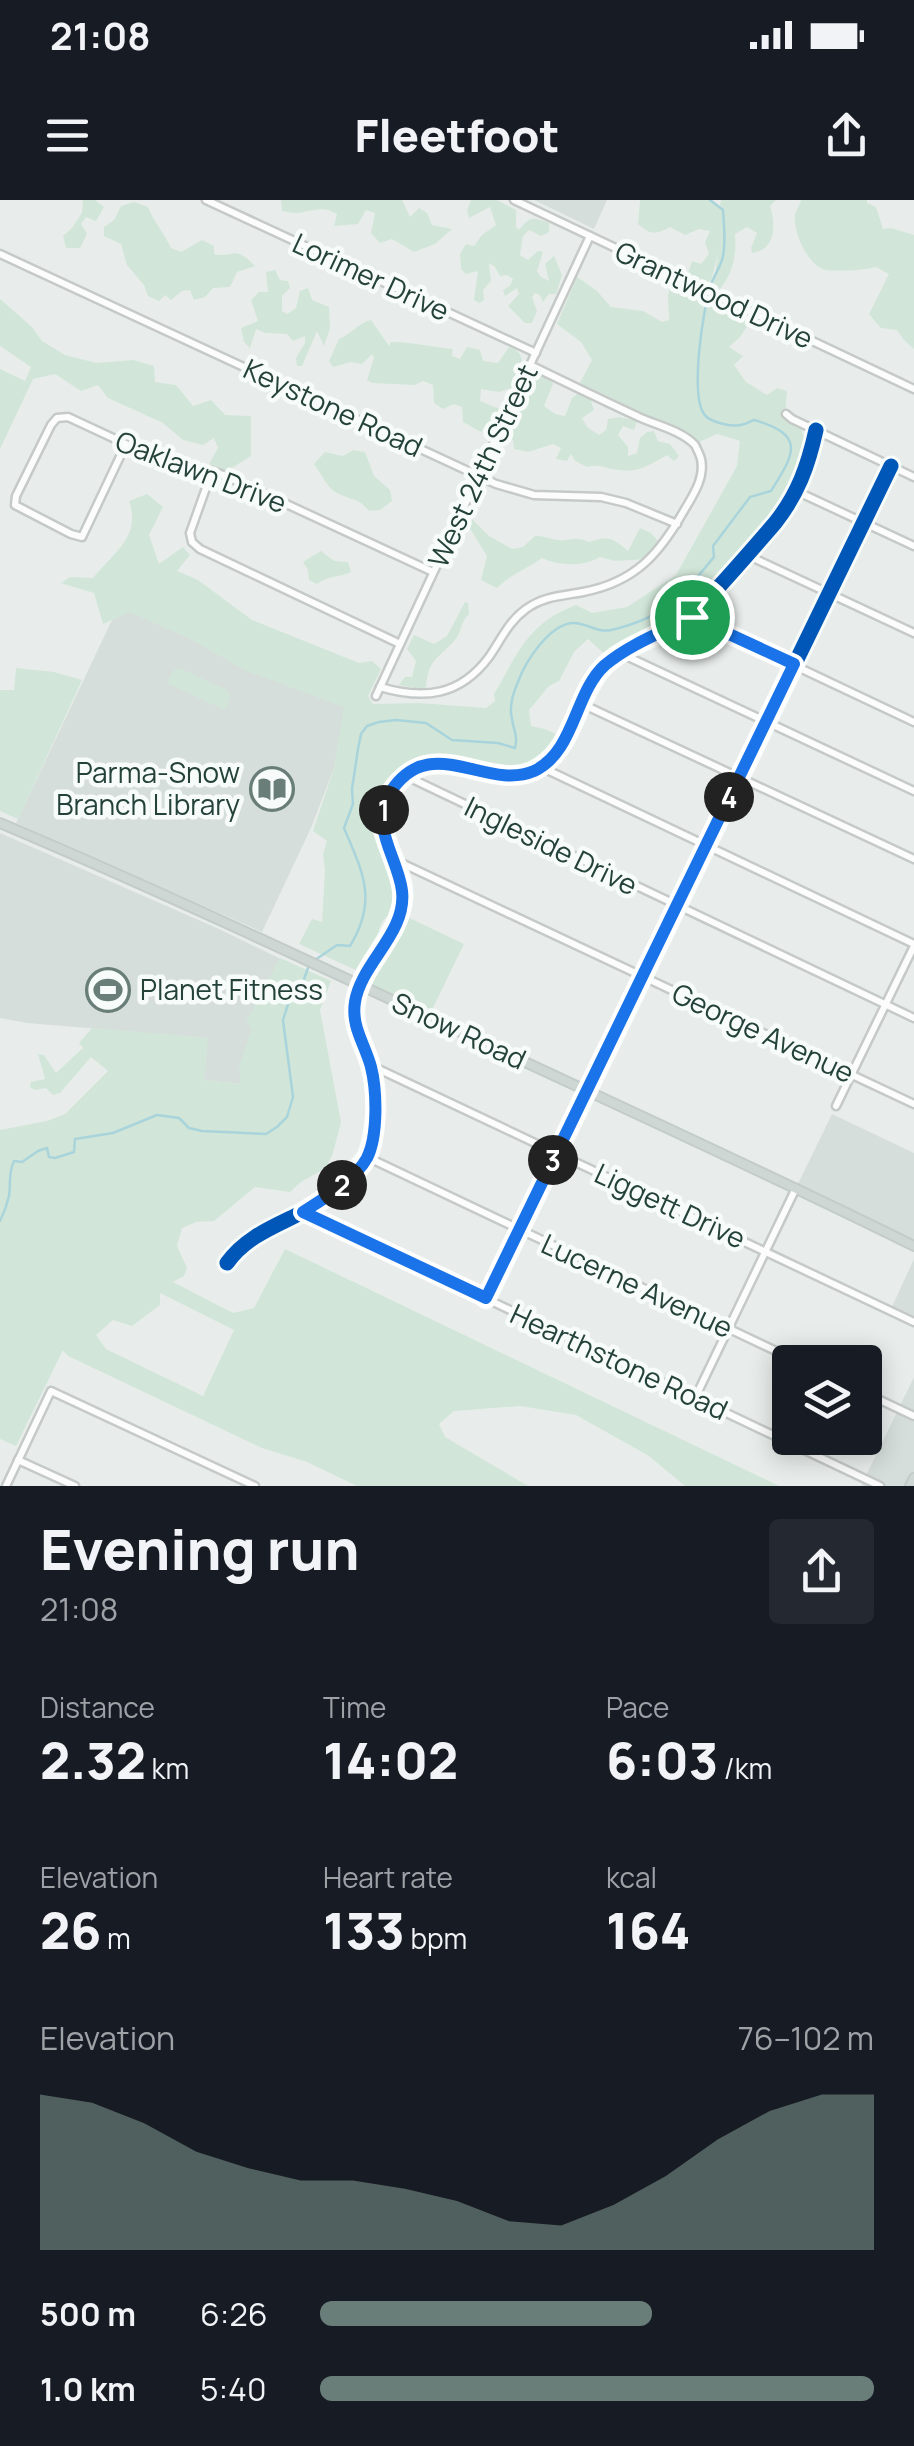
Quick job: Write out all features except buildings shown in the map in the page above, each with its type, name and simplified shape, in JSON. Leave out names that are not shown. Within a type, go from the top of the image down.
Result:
[{"type":"main road","name":"Snow Road","points":[[0,823],[137,881],[914,1246]]},
{"type":"main road","points":[[910,1486],[914,1478]]},
{"type":"street","name":"Lorimer Drive","points":[[206,200],[536,353]]},
{"type":"street","name":"Grantwood Drive","points":[[514,200],[914,389]]},
{"type":"street","name":"West 24th Street","points":[[376,696],[590,236]]},
{"type":"street","name":"Keystone Road","points":[[0,254],[516,491],[534,496],[601,497],[626,502],[676,524]]},
{"type":"street","points":[[380,687],[431,695],[458,685],[478,670],[523,610],[542,599],[604,588],[642,568],[662,548],[696,489],[702,463],[694,445],[666,428],[530,365]]},
{"type":"street","points":[[786,414],[914,477]]},
{"type":"street","name":"Oaklawn Drive","points":[[126,444],[82,538],[15,506],[16,496],[51,424],[68,416],[171,465],[212,471],[432,572]]},
{"type":"street","points":[[227,1263],[239,1247],[337,1190],[367,1158],[376,1121],[371,1065],[354,1020],[355,1002],[360,985],[399,913],[403,894],[396,860],[384,838],[386,798],[405,776],[425,766],[446,762],[514,775],[529,773],[551,759],[590,684],[604,667],[692,617],[787,508],[809,460],[816,430]]},
{"type":"street","points":[[486,1298],[891,466]]},
{"type":"street","points":[[212,471],[190,533],[200,550],[400,644]]},
{"type":"street","points":[[796,492],[914,546]]},
{"type":"street","points":[[747,555],[914,633]]},
{"type":"street","points":[[692,617],[914,722]]},
{"type":"street","points":[[621,654],[914,791]]},
{"type":"street","points":[[582,704],[914,859]]},
{"type":"street","points":[[540,767],[914,945],[836,1106]]},
{"type":"street","name":"Ingleside Drive","points":[[405,776],[914,1018]]},
{"type":"street","name":"George Avenue","points":[[396,860],[641,979],[914,1104]]},
{"type":"street","name":"Liggett Drive","points":[[371,1065],[914,1322]]},
{"type":"street","name":"Lucerne Avenue","points":[[367,1158],[772,1349]]},
{"type":"street","points":[[694,1398],[796,1188]]},
{"type":"street","name":"Hearthstone Road","points":[[303,1212],[880,1486]]},
{"type":"street","points":[[6,1486],[51,1391],[256,1486]]},
{"type":"street","points":[[882,1401],[914,1416]]},
{"type":"street","points":[[18,1460],[74,1486]]},
{"type":"shaded area","points":[[534,200],[607,200],[594,229]]},
{"type":"shaded area","points":[[119,605],[345,707],[334,768],[311,828],[262,932],[16,823]]},
{"type":"shaded area","points":[[0,833],[285,961],[241,1084],[204,1080],[207,1038],[0,1018]]},
{"type":"shaded area","points":[[832,1114],[914,1153],[914,1246],[796,1188]]},
{"type":"shaded area","points":[[914,1259],[914,1322],[890,1311]]},
{"type":"shaded area","points":[[914,1377],[914,1478],[910,1486],[861,1486],[876,1455],[882,1455],[882,1443]]},
{"type":"green space","points":[[83,200],[95,200],[104,207],[96,221],[86,217],[81,224],[87,234],[80,248],[66,248],[63,236],[82,213]]},
{"type":"green space","points":[[281,200],[402,200],[410,217],[419,208],[427,213],[432,225],[452,229],[435,244],[414,252],[392,239],[380,243],[371,233],[375,213],[366,210],[358,224],[334,226],[337,214],[332,211],[282,211]]},
{"type":"green space","points":[[471,200],[497,200],[516,210],[519,230],[532,219],[549,223],[549,232],[541,236],[529,230],[523,236],[520,255],[528,260],[538,251],[543,252],[537,271],[541,277],[549,281],[545,264],[554,256],[562,275],[556,294],[549,294],[543,302],[540,295],[535,293],[532,297],[537,311],[532,323],[525,323],[508,306],[519,294],[517,288],[505,296],[503,290],[513,279],[500,276],[489,263],[491,281],[483,290],[484,300],[474,300],[478,271],[466,274],[461,269],[460,254],[466,244],[474,246],[496,225],[490,207],[469,218]]},
{"type":"green space","points":[[640,200],[712,200],[720,206],[721,200],[776,200],[770,206],[772,236],[766,247],[752,253],[757,233],[747,227],[735,234],[733,264],[719,290],[713,288],[718,253],[711,281],[701,283],[688,273],[692,261],[701,264],[709,254],[705,242],[710,231],[699,229],[685,235],[670,227],[650,232],[638,224]]},
{"type":"green space","points":[[801,200],[867,200],[876,207],[883,229],[914,235],[914,349],[897,330],[881,328],[869,314],[889,274],[876,267],[826,270],[808,256],[795,222]]},
{"type":"green space","points":[[134,202],[148,207],[171,248],[181,252],[202,240],[214,246],[214,254],[238,253],[255,266],[237,272],[230,287],[213,288],[205,297],[194,300],[190,290],[171,300],[165,295],[159,301],[148,296],[127,265],[121,244],[104,236],[104,227],[114,220],[121,206]]},
{"type":"green space","points":[[275,270],[290,288],[282,296],[282,311],[287,314],[296,308],[300,291],[308,288],[312,300],[329,307],[330,328],[324,346],[317,331],[302,366],[297,366],[296,358],[305,336],[293,341],[287,334],[256,329],[250,348],[244,342],[241,328],[258,321],[251,300],[259,292],[268,292],[266,272]]},
{"type":"green space","points":[[577,277],[611,307],[643,311],[662,322],[669,320],[671,281],[750,322],[729,347],[743,356],[734,365],[746,382],[767,395],[777,388],[787,391],[785,417],[801,429],[807,446],[805,462],[779,513],[690,614],[610,659],[588,639],[574,652],[559,681],[549,686],[529,710],[531,726],[558,735],[543,758],[526,769],[508,771],[445,760],[423,762],[402,772],[386,788],[379,803],[378,819],[397,899],[360,972],[299,944],[312,919],[322,922],[323,854],[327,841],[313,831],[334,768],[344,707],[247,671],[130,612],[103,624],[94,593],[61,583],[70,577],[93,578],[129,534],[129,501],[147,494],[163,507],[149,535],[159,564],[183,547],[190,555],[177,571],[198,580],[252,620],[359,663],[372,661],[381,669],[368,696],[373,704],[486,708],[495,701],[494,694],[526,641],[546,621],[576,605],[592,613],[627,607],[676,575],[737,466],[740,441],[717,434],[699,442],[580,383],[592,360],[581,342],[557,324]]},
{"type":"green space","points":[[0,299],[42,341],[65,355],[97,363],[133,360],[154,366],[155,382],[176,385],[193,406],[211,400],[225,415],[251,416],[251,456],[227,471],[209,464],[218,448],[214,438],[203,445],[183,440],[163,423],[108,398],[98,385],[81,391],[55,374],[33,379],[0,449],[0,369],[25,381],[31,367],[0,346]]},
{"type":"green space","points":[[371,320],[389,346],[399,342],[453,349],[452,356],[460,359],[467,347],[480,350],[483,361],[498,363],[509,347],[516,350],[522,365],[512,388],[499,392],[481,389],[480,401],[502,410],[495,425],[487,423],[481,432],[463,422],[462,407],[454,404],[443,409],[434,403],[433,385],[423,381],[415,385],[372,383],[367,380],[372,354],[362,364],[351,362],[333,367],[329,361],[339,339]]},
{"type":"green space","points":[[531,372],[552,380],[544,406],[555,414],[565,416],[572,398],[579,393],[590,398],[594,410],[582,418],[599,435],[606,430],[608,419],[637,421],[634,430],[623,426],[618,435],[628,447],[628,456],[637,453],[640,438],[654,431],[658,441],[670,444],[679,456],[674,461],[667,455],[627,471],[587,467],[571,454],[567,461],[556,459],[561,448],[553,444],[528,452],[514,449],[513,440],[503,435]]},
{"type":"green space","points":[[353,450],[365,452],[374,476],[390,490],[392,501],[380,510],[369,511],[358,501],[333,491],[314,464],[325,452],[343,456]]},
{"type":"green space","points":[[469,516],[489,536],[512,549],[523,547],[535,536],[589,542],[610,539],[628,551],[640,528],[658,541],[646,559],[615,561],[600,557],[571,564],[542,558],[497,588],[481,580],[487,556],[466,522]]},
{"type":"green space","points":[[321,551],[334,561],[348,562],[351,572],[317,584],[309,580],[303,562]]},
{"type":"green space","points":[[465,602],[469,614],[457,638],[431,665],[426,687],[399,685],[405,677],[412,677],[416,661],[407,649],[414,635],[434,644],[447,636]]},
{"type":"green space","points":[[16,668],[82,680],[18,819],[0,811],[0,690],[14,690]]},
{"type":"green space","points":[[179,668],[227,690],[230,697],[226,708],[167,683]]},
{"type":"green space","points":[[405,916],[464,944],[430,1014],[365,983]]},
{"type":"green space","points":[[280,958],[331,981],[320,1010],[341,1122],[333,1153],[326,1168],[290,1192],[255,1187],[214,1221],[182,1228],[177,1246],[187,1268],[184,1276],[173,1282],[233,1313],[254,1308],[285,1249],[779,1486],[685,1486],[649,1456],[576,1415],[520,1406],[454,1411],[439,1424],[445,1437],[528,1486],[357,1486],[307,1462],[262,1448],[68,1356],[63,1350],[16,1446],[0,1439],[0,1130],[65,1114],[108,1071],[91,1057],[60,1093],[53,1095],[46,1088],[30,1087],[31,1082],[45,1079],[38,1054],[44,1055],[56,1073],[83,1048],[79,1043],[92,1028],[208,1038],[204,1080],[241,1084],[239,1068],[252,1028],[246,1022]],"holes":[[[160,1293],[234,1330],[203,1396],[106,1349],[96,1335],[113,1320],[132,1326],[160,1305]]]},
{"type":"waterway","points":[[315,960],[337,945],[350,946],[364,914],[362,873],[344,828],[353,804],[361,734],[367,726],[396,720],[426,723],[452,740],[515,748],[513,695],[526,664],[548,636],[574,623],[611,630],[645,619],[670,604],[714,557],[713,546],[750,497],[771,491],[786,466],[791,447],[782,432],[754,420],[736,425],[715,422],[704,414],[700,404],[702,331],[724,245],[723,210],[710,200]]},
{"type":"waterway","points":[[0,1221],[9,1196],[14,1161],[22,1162],[38,1151],[47,1148],[49,1157],[55,1158],[74,1152],[75,1139],[113,1133],[157,1115],[179,1118],[189,1128],[202,1131],[266,1134],[277,1127],[287,1117],[293,1097],[283,1020],[290,998],[302,985],[309,965]]},
{"type":"cycle path","points":[[227,1263],[251,1239],[329,1195],[368,1154],[375,1121],[375,1086],[357,1029],[355,1007],[363,978],[395,926],[403,897],[382,820],[388,796],[405,776],[424,766],[443,764],[522,775],[551,758],[567,736],[591,684],[608,662],[690,618],[775,523],[801,479],[816,430]]},
{"type":"cycle path","points":[[486,1299],[891,466]]},
{"type":"place","name":"Parma-Snow Branch Library","points":[[272,789]]},
{"type":"place","name":"Planet Fitness","points":[[108,990]]},
{"type":"route","points":[[692,617],[794,664],[486,1298],[303,1212],[337,1190],[367,1158],[376,1121],[371,1065],[354,1020],[360,985],[391,932],[403,894],[396,860],[384,838],[386,798],[405,776],[425,766],[446,762],[514,775],[540,767],[561,745],[590,684],[604,667],[692,617]]}]
